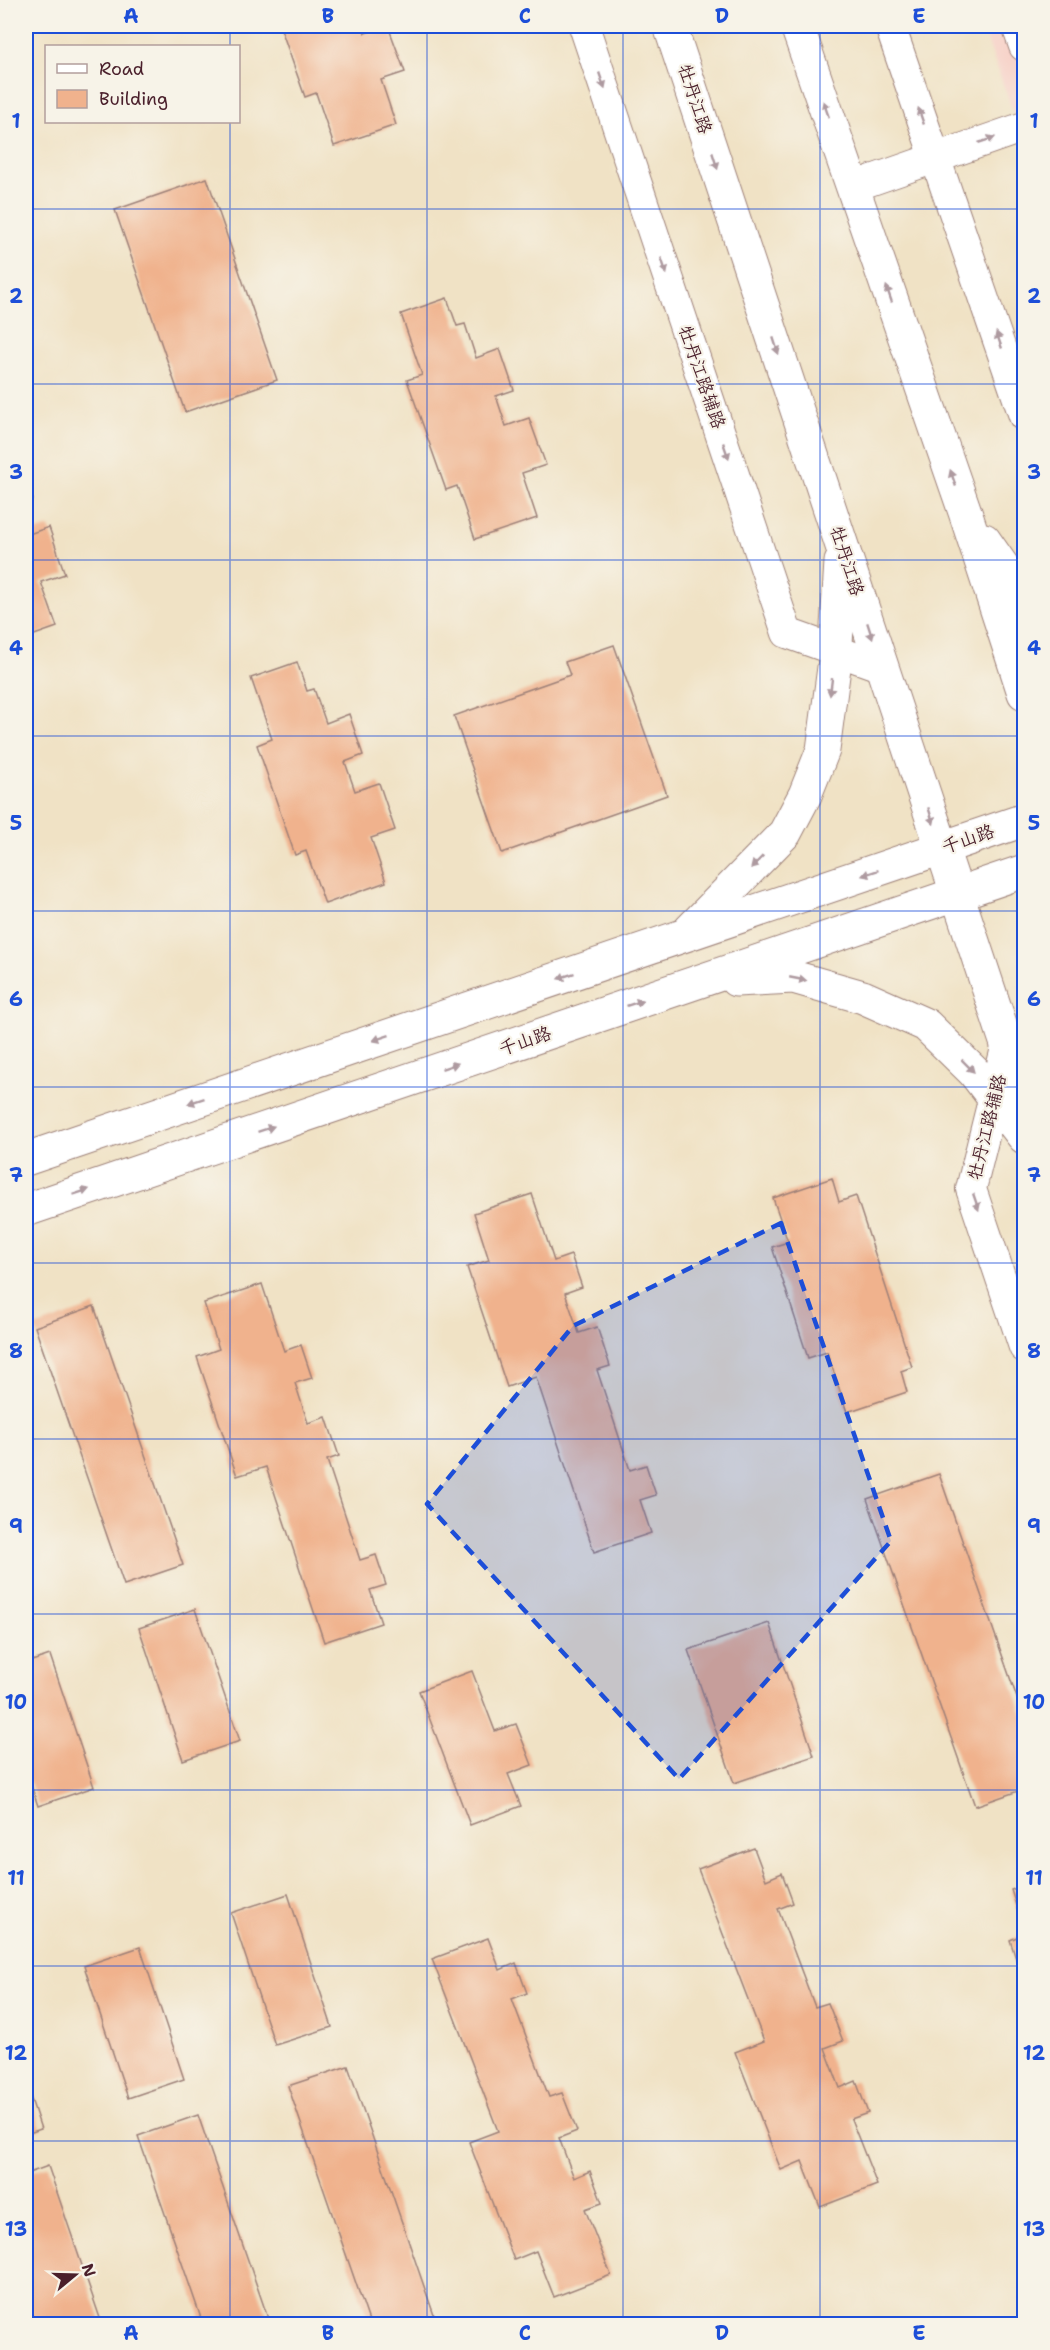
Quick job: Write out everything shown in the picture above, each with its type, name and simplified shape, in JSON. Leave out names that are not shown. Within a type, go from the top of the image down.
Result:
[{"type":"street","name":"牡丹江路辅路","points":[[584,26],[788,633],[882,667]]},
{"type":"street","name":"牡丹江路","points":[[670,26],[1007,1044],[1009,1097]]},
{"type":"street","points":[[797,26],[965,512],[1024,693]]},
{"type":"street","points":[[890,26],[1024,416]]},
{"type":"street","points":[[1017,26],[1024,46]]},
{"type":"street","points":[[852,187],[1024,127]]},
{"type":"street","points":[[965,512],[1024,594],[1003,628]]},
{"type":"street","points":[[685,936],[785,833],[806,795],[823,750],[835,650],[842,545]]},
{"type":"street","name":"千山路","points":[[26,1159],[1024,820]]},
{"type":"street","name":"千山路","points":[[26,1210],[1024,871]]},
{"type":"street","points":[[698,982],[793,977],[863,997],[926,1025],[974,1072],[1009,1097],[1024,1137]]},
{"type":"street","name":"牡丹江路辅路","points":[[1009,1097],[972,1189],[1024,1347]]},
{"type":"highlighted area","points":[[781,1223],[891,1541],[679,1779],[427,1504],[573,1326]]},
{"type":"shaded area","points":[[982,26],[1024,26],[1024,142]]},
{"type":"building","points":[[280,26],[363,26],[365,33],[388,26],[405,72],[381,80],[396,125],[334,146],[316,93],[305,97]]},
{"type":"building","points":[[207,178],[277,380],[185,412],[115,210]]},
{"type":"building","points":[[447,298],[457,326],[465,324],[476,358],[500,349],[514,390],[496,396],[506,426],[529,418],[546,465],[522,473],[537,518],[475,539],[457,486],[446,490],[407,380],[422,375],[401,314]]},
{"type":"building","points":[[26,479],[33,500],[26,503]]},
{"type":"building","points":[[49,527],[65,574],[41,582],[57,627],[26,638],[26,535]]},
{"type":"building","points":[[614,645],[667,795],[502,853],[454,716],[570,675],[565,662]]},
{"type":"building","points":[[297,662],[307,691],[314,689],[326,723],[349,714],[363,755],[345,762],[355,791],[379,783],[395,830],[371,838],[386,882],[325,904],[306,851],[295,855],[257,745],[272,739],[251,678]]},
{"type":"building","points":[[832,1178],[839,1202],[856,1196],[912,1367],[901,1371],[907,1392],[847,1412],[827,1352],[808,1358],[772,1247],[788,1242],[773,1198]]},
{"type":"building","points":[[532,1194],[554,1261],[571,1255],[582,1287],[565,1293],[579,1333],[597,1327],[610,1366],[597,1370],[630,1470],[646,1465],[656,1495],[640,1500],[651,1533],[594,1552],[536,1377],[507,1387],[467,1267],[489,1260],[474,1213]]},
{"type":"building","points":[[262,1284],[284,1351],[301,1345],[312,1378],[295,1383],[308,1423],[326,1417],[339,1456],[327,1460],[360,1560],[376,1555],[386,1585],[370,1590],[381,1623],[324,1642],[266,1467],[237,1476],[197,1357],[219,1349],[204,1303]]},
{"type":"building","points":[[94,1306],[183,1565],[124,1585],[35,1327]]},
{"type":"building","points":[[939,1474],[1024,1718],[1024,1789],[975,1806],[867,1499]]},
{"type":"building","points":[[195,1609],[240,1741],[183,1760],[139,1628]]},
{"type":"building","points":[[769,1623],[814,1756],[734,1783],[688,1650]]},
{"type":"building","points":[[50,1655],[94,1787],[38,1806],[26,1770],[26,1663]]},
{"type":"building","points":[[472,1671],[495,1731],[516,1724],[532,1765],[508,1774],[521,1806],[470,1825],[419,1691]]},
{"type":"building","points":[[754,1848],[766,1880],[782,1873],[793,1903],[778,1909],[815,2007],[828,2003],[843,2041],[825,2048],[840,2088],[856,2081],[868,2113],[851,2119],[877,2185],[820,2207],[802,2161],[781,2170],[735,2052],[764,2041],[698,1869]]},
{"type":"building","points":[[1024,1885],[1024,1930],[1011,1890]]},
{"type":"building","points":[[288,1894],[332,2027],[275,2045],[231,1913]]},
{"type":"building","points":[[1024,1934],[1024,1984],[1010,1940]]},
{"type":"building","points":[[488,1938],[500,1970],[516,1963],[527,1993],[512,1999],[549,2097],[562,2093],[577,2131],[559,2138],[574,2178],[590,2171],[602,2203],[585,2209],[611,2275],[554,2297],[536,2251],[514,2260],[469,2142],[498,2131],[432,1959]]},
{"type":"building","points":[[140,1947],[184,2079],[128,2098],[84,1966]]},
{"type":"building","points":[[348,2066],[437,2324],[370,2324],[288,2086]]},
{"type":"building","points":[[26,2084],[41,2129],[26,2134]]},
{"type":"building","points":[[198,2115],[270,2324],[203,2324],[138,2136]]},
{"type":"building","points":[[48,2166],[102,2324],[35,2324],[26,2297],[26,2174]]}]
